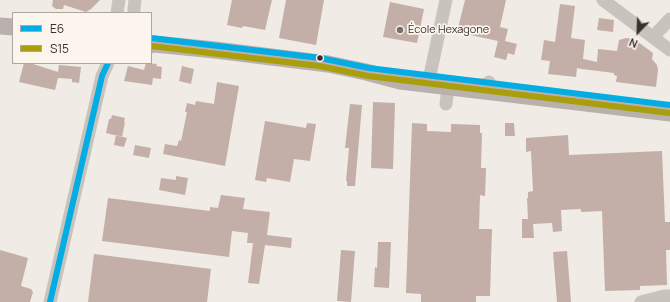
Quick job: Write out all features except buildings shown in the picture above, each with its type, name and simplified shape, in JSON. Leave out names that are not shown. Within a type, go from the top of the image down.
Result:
[{"type":"main road","points":[[0,26],[12,27]]},
{"type":"main road","points":[[152,38],[320,58],[437,83],[670,113]]},
{"type":"main road","points":[[152,45],[154,44],[207,49],[328,64],[400,81],[437,83],[489,82],[670,105]]},
{"type":"street","points":[[117,12],[120,0]]},
{"type":"street","points":[[134,12],[135,0]]},
{"type":"street","points":[[446,0],[437,83],[446,104]]},
{"type":"street","points":[[603,0],[670,50]]},
{"type":"street","points":[[0,20],[12,22]]},
{"type":"street","points":[[653,37],[668,24]]},
{"type":"street","points":[[152,46],[323,68],[400,81]]},
{"type":"street","points":[[50,302],[101,69]]},
{"type":"street","points":[[366,72],[424,79],[437,83]]},
{"type":"street","points":[[641,302],[664,296],[670,296]]},
{"type":"transit line","name":"E6","points":[[152,38],[320,58],[369,68],[670,105]]},
{"type":"transit line","name":"S15","points":[[152,46],[319,66],[368,76],[669,113]]},
{"type":"transit line","name":"E6","points":[[50,302],[102,76],[108,64]]},
{"type":"place","name":"École Hexagone","points":[[400,30]]}]
